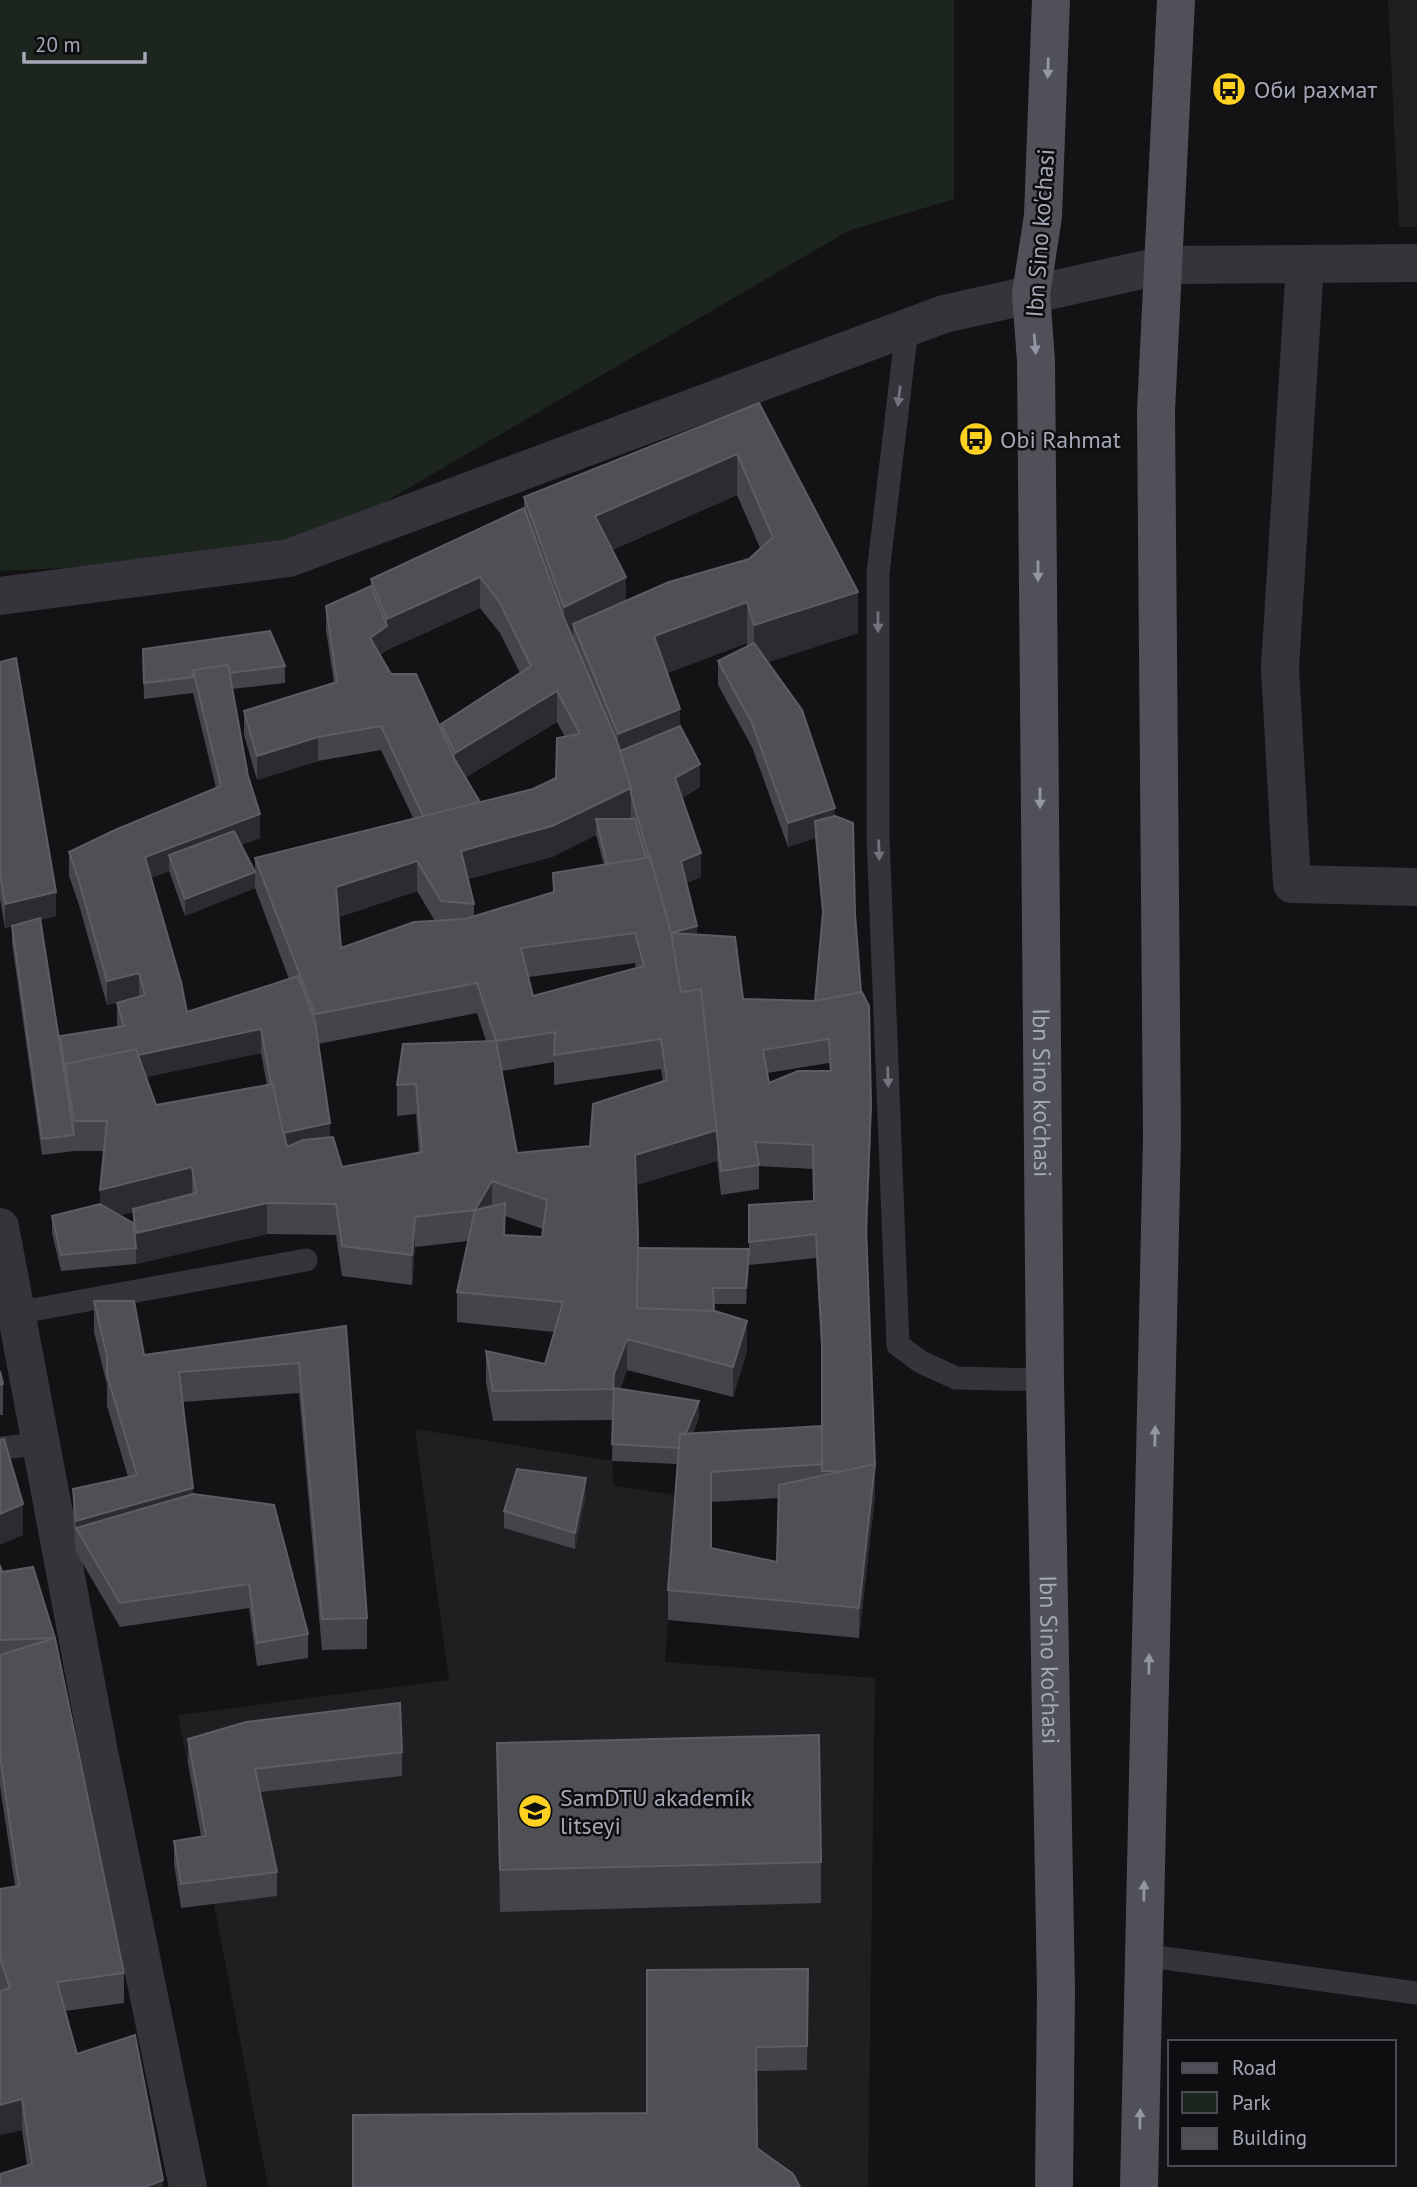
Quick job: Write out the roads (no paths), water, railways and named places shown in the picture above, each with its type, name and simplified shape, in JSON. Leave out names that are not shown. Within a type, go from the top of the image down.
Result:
[{"type":"main road","name":"Ibn Sino ko'chasi","points":[[1051,0],[1043,216],[1031,294],[1036,361],[1045,1381],[1056,1991],[1055,2187]]},
{"type":"main road","points":[[1139,2187],[1142,1955],[1162,1150],[1156,411],[1176,0]]},
{"type":"street","points":[[0,596],[289,558],[944,314],[1164,265],[1417,263]]},
{"type":"street","points":[[1305,264],[1280,668],[1292,884],[1417,887]]},
{"type":"street","points":[[0,1227],[99,1752],[188,2187]]},
{"type":"lane","points":[[907,328],[878,573],[878,836],[898,1345],[921,1362],[956,1378],[1045,1381]]},
{"type":"lane","points":[[16,1313],[306,1260]]},
{"type":"lane","points":[[0,1448],[41,1444]]},
{"type":"lane","points":[[1142,1955],[1417,1993]]},
{"type":"place","name":"Оби рахмат","points":[[1229,89]]},
{"type":"place","name":"Obi Rahmat","points":[[976,439]]},
{"type":"place","name":"SamDTU akademik litseyi","points":[[535,1811]]}]
